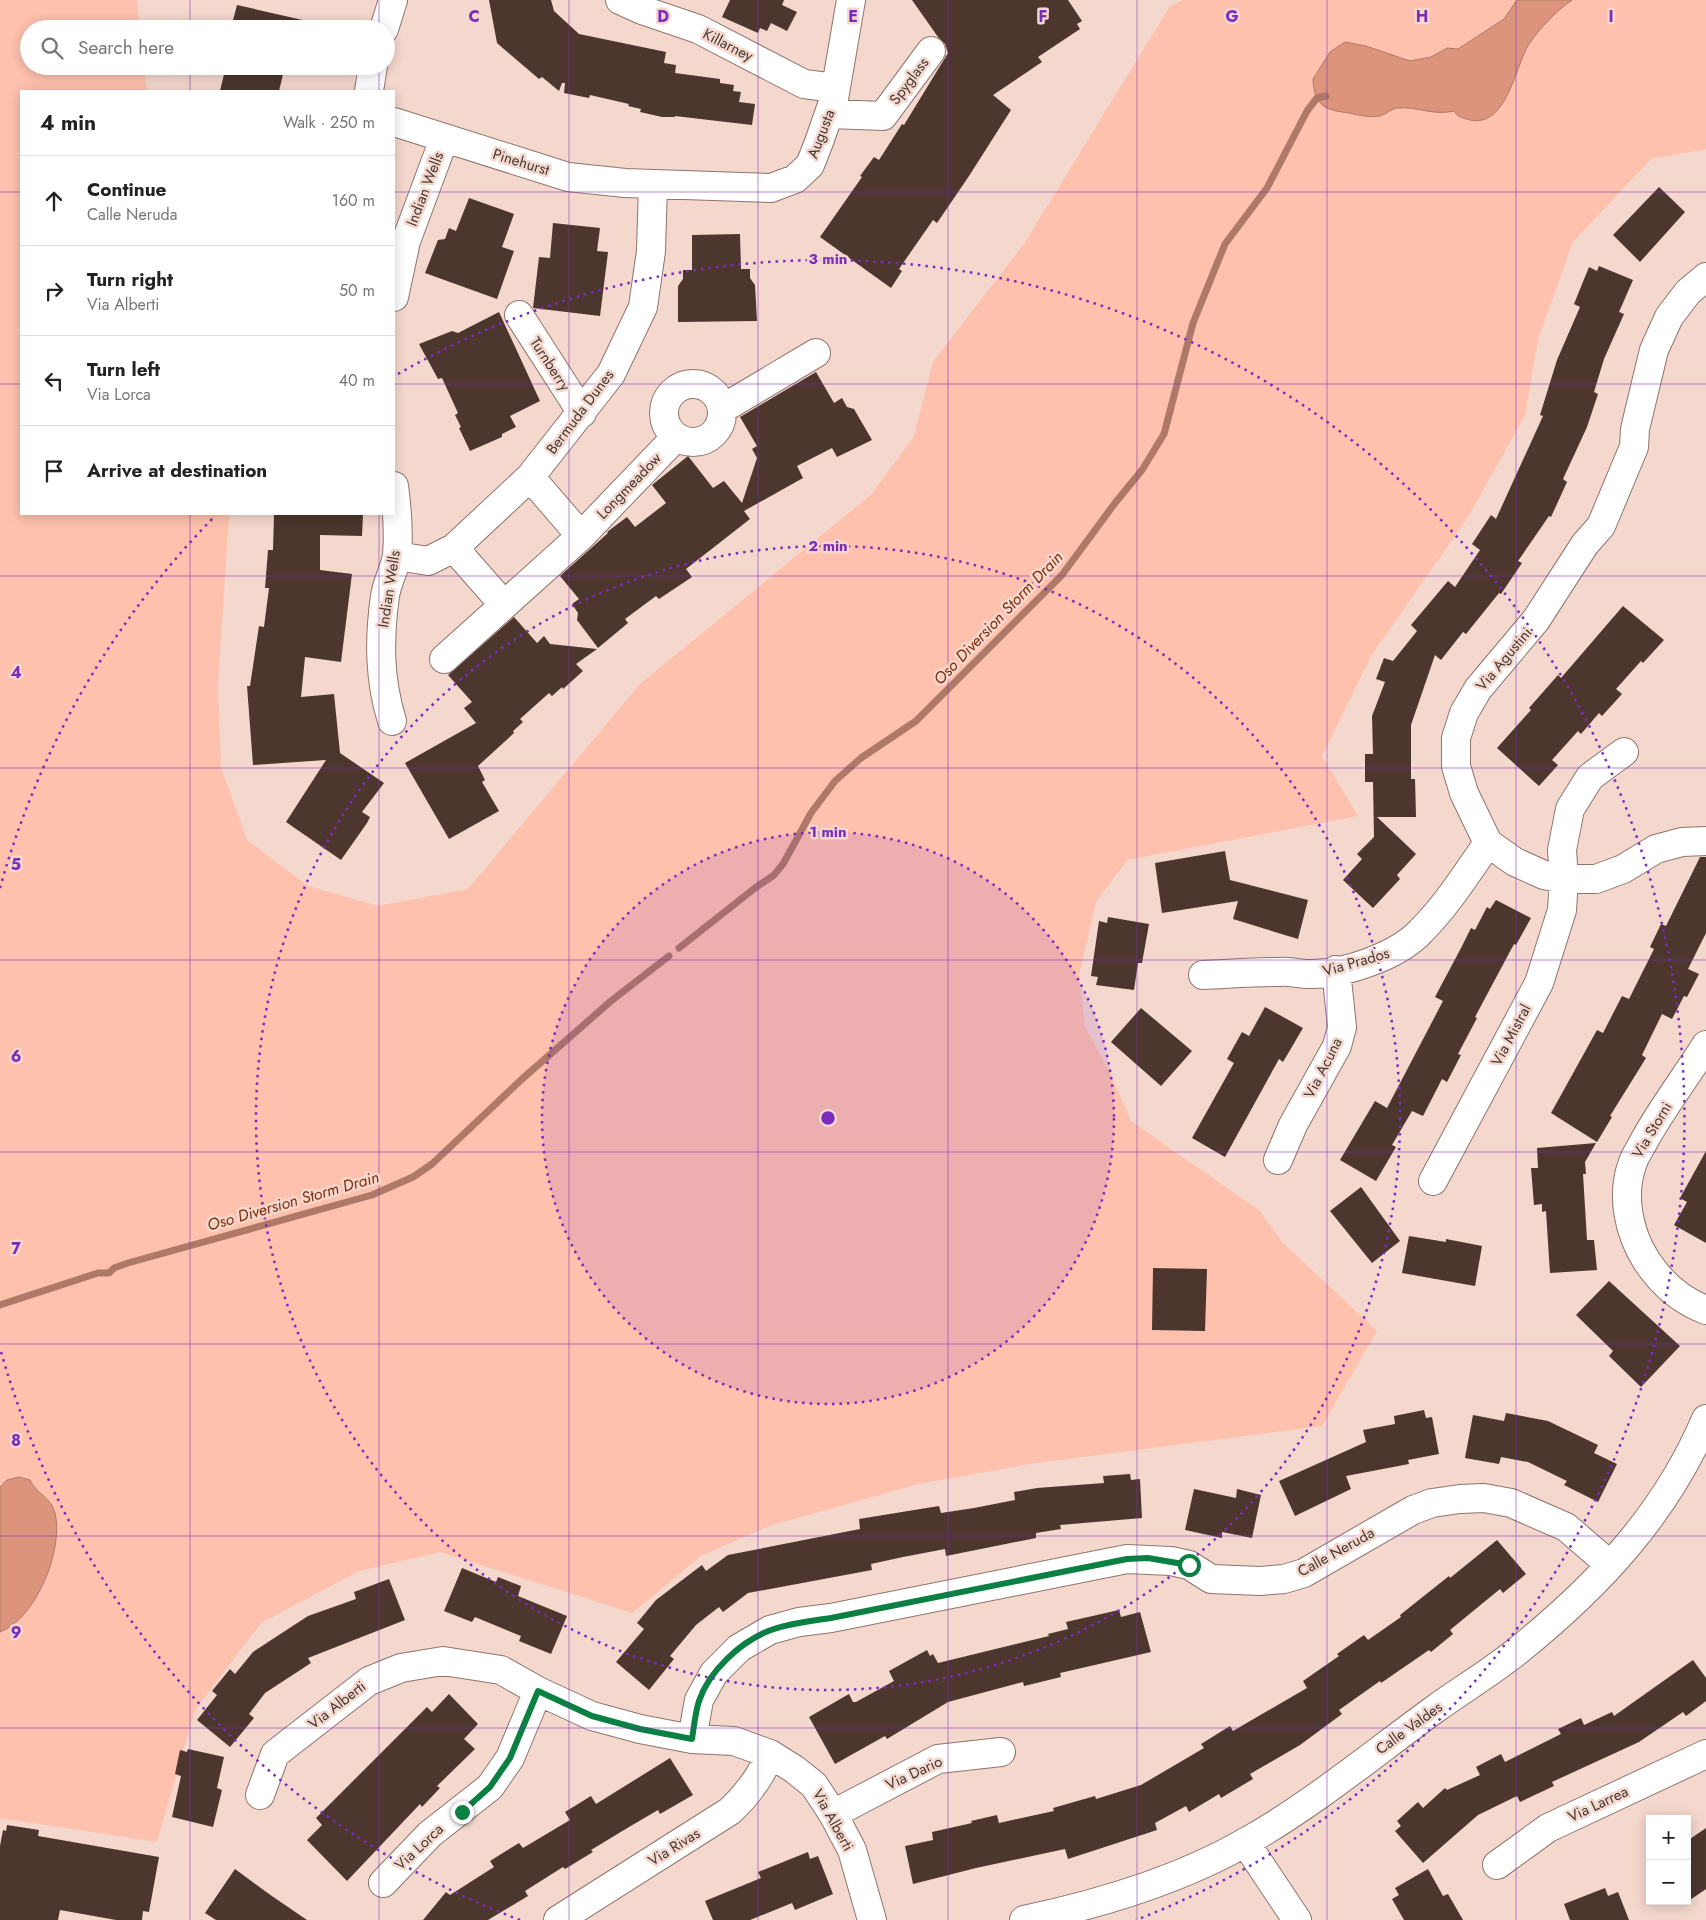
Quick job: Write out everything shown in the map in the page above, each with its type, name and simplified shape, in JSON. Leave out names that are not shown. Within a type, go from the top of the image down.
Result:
[{"type":"street","points":[[387,20],[393,0]]},
{"type":"street","name":"Killarney","points":[[620,0],[642,10],[698,29],[804,84],[835,88]]},
{"type":"street","name":"Augusta","points":[[653,184],[771,188],[795,179],[810,165],[830,114],[851,0]]},
{"type":"street","name":"Spyglass","points":[[830,114],[883,116],[931,51]]},
{"type":"street","points":[[370,90],[372,75]]},
{"type":"street","name":"Pinehurst","points":[[395,122],[568,177],[653,184]]},
{"type":"street","name":"Indian Wells","points":[[395,287],[400,238],[444,139]]},
{"type":"street","name":"Bermuda Dunes","points":[[396,556],[428,561],[454,548],[530,477],[582,414],[611,374],[642,307],[651,251],[653,184]]},
{"type":"street","name":"Via Agustini","points":[[1488,843],[1464,793],[1456,766],[1456,738],[1464,714],[1478,689],[1536,620],[1585,544],[1601,526],[1634,447],[1634,429],[1654,350],[1669,318],[1683,298],[1706,277]]},
{"type":"street","name":"Turnberry","points":[[519,316],[582,414]]},
{"type":"street","points":[[722,409],[816,353]]},
{"type":"street","points":[[689,384],[711,390],[722,409],[720,423],[716,431],[707,439],[697,442],[684,441],[676,436],[668,427],[664,409],[668,400],[680,388],[689,384]]},
{"type":"street","name":"Longmeadow","points":[[444,659],[581,536],[676,436]]},
{"type":"street","points":[[530,477],[581,536]]},
{"type":"street","name":"Indian Wells","points":[[392,721],[384,694],[380,665],[386,594],[396,556],[397,509],[395,494]]},
{"type":"street","points":[[454,548],[504,605]]},
{"type":"street","name":"Via Mistral","points":[[1433,1181],[1538,983],[1562,910],[1564,879],[1562,850],[1570,809],[1590,777],[1624,752]]},
{"type":"street","points":[[1488,843],[1544,875],[1564,879],[1596,879],[1622,869],[1656,849],[1682,842],[1706,841]]},
{"type":"street","name":"Via Prados","points":[[1203,975],[1281,971],[1311,974],[1336,970],[1385,957],[1415,937],[1439,912],[1488,843]]},
{"type":"street","name":"Via Acuna","points":[[1278,1160],[1293,1125],[1337,1046],[1342,1027],[1336,970]]},
{"type":"street","name":"Via Storni","points":[[1706,1045],[1652,1127],[1632,1165],[1628,1191],[1628,1218],[1637,1245],[1654,1273],[1669,1289],[1691,1305],[1706,1310]]},
{"type":"street","name":"Calle Valdes","points":[[1024,1920],[1109,1899],[1185,1871],[1245,1842],[1308,1802],[1520,1650],[1572,1604],[1642,1530],[1674,1485],[1706,1419]]},
{"type":"street","name":"Calle Neruda","points":[[692,1739],[699,1700],[714,1673],[739,1648],[770,1630],[798,1622],[932,1598],[1076,1568],[1127,1559],[1148,1558],[1189,1565],[1211,1579],[1260,1581],[1284,1579],[1304,1573],[1413,1510],[1432,1503],[1484,1498],[1511,1503],[1566,1527],[1610,1565]]},
{"type":"street","name":"Via Alberti","points":[[260,1795],[275,1754],[369,1680],[401,1668],[443,1661],[501,1670],[538,1691],[592,1716],[640,1729],[692,1739],[734,1741],[770,1754],[794,1769],[814,1785],[833,1814],[852,1850],[872,1920]]},
{"type":"street","name":"Via Lorca","points":[[382,1882],[430,1834],[462,1812],[490,1787],[510,1758],[538,1691]]},
{"type":"street","name":"Via Dario","points":[[833,1814],[938,1759],[1001,1752]]},
{"type":"street","name":"Via Rivas","points":[[558,1920],[730,1811],[747,1795],[764,1769],[770,1754]]},
{"type":"street","name":"Via Larrea","points":[[1497,1866],[1548,1828],[1706,1754]]},
{"type":"street","points":[[1245,1842],[1297,1920]]},
{"type":"shaded area","points":[[0,0],[137,0],[139,20],[20,20],[20,75],[145,75],[147,90],[20,90],[20,515],[229,515],[218,685],[221,767],[247,840],[308,886],[378,906],[468,889],[640,684],[872,494],[914,436],[933,362],[1024,244],[1170,6],[1183,0],[1706,0],[1706,149],[1651,159],[1573,242],[1538,339],[1525,415],[1468,517],[1371,656],[1322,756],[1358,816],[1127,860],[1096,902],[1079,975],[1085,1026],[1110,1073],[1131,1121],[1260,1211],[1282,1242],[1377,1331],[1322,1426],[1036,1463],[918,1484],[769,1526],[701,1556],[632,1613],[440,1552],[359,1571],[261,1623],[195,1710],[157,1842],[0,1818]]},
{"type":"shaded area","points":[[1517,0],[1572,0],[1554,15],[1533,38],[1501,105],[1493,115],[1483,120],[1465,119],[1454,111],[1439,112],[1404,108],[1395,109],[1380,116],[1365,116],[1328,108],[1316,96],[1313,79],[1330,52],[1345,42],[1366,46],[1410,61],[1431,57],[1447,48],[1458,49],[1504,19]]},
{"type":"shaded area","points":[[19,1477],[30,1480],[36,1489],[51,1503],[55,1513],[57,1528],[55,1545],[51,1563],[36,1598],[13,1625],[0,1632],[0,1487],[7,1480]]},
{"type":"building","points":[[489,0],[551,0],[554,11],[579,34],[666,52],[664,63],[676,65],[675,73],[720,79],[720,83],[734,85],[733,91],[741,92],[739,102],[755,104],[752,125],[675,116],[662,117],[640,112],[641,109],[628,106],[629,104],[590,95],[589,98],[564,93],[565,83],[562,83],[559,91],[542,77],[539,79],[497,43]]},
{"type":"building","points":[[730,0],[784,0],[782,5],[797,12],[787,31],[771,23],[767,31],[760,28],[758,33],[722,17]]},
{"type":"building","points":[[912,0],[1068,0],[1082,21],[1077,24],[1080,29],[1038,57],[1042,62],[993,95],[1011,110],[937,223],[933,220],[899,269],[902,271],[891,288],[820,237],[874,157],[879,160],[902,124],[904,125],[948,53],[945,44]]},
{"type":"building","points":[[237,5],[303,20],[233,20]]},
{"type":"building","points":[[224,75],[283,75],[279,90],[220,90]]},
{"type":"building","points":[[1659,187],[1685,212],[1640,262],[1613,235]]},
{"type":"building","points":[[469,198],[514,214],[502,247],[514,251],[497,299],[425,273],[438,240],[445,239],[449,228],[456,231]]},
{"type":"building","points":[[553,223],[600,228],[597,251],[608,252],[600,316],[533,308],[539,257],[550,258]]},
{"type":"building","points":[[740,234],[741,269],[750,269],[750,278],[755,285],[757,321],[678,322],[678,286],[683,279],[683,270],[692,270],[692,235]]},
{"type":"building","points":[[1599,266],[1633,280],[1619,312],[1624,314],[1604,359],[1594,392],[1598,394],[1587,427],[1563,479],[1567,482],[1551,517],[1549,516],[1518,561],[1522,563],[1501,594],[1499,593],[1466,634],[1463,632],[1441,660],[1435,655],[1411,725],[1411,779],[1415,779],[1416,817],[1377,817],[1416,854],[1397,875],[1400,879],[1373,908],[1343,880],[1362,859],[1357,854],[1374,837],[1373,782],[1365,782],[1365,754],[1373,754],[1372,716],[1385,682],[1376,679],[1384,658],[1393,661],[1417,631],[1411,625],[1448,581],[1455,587],[1480,550],[1472,544],[1491,515],[1496,519],[1543,416],[1540,415],[1557,360],[1580,307],[1574,304],[1589,267],[1597,271]]},
{"type":"building","points":[[499,312],[540,401],[510,416],[516,427],[502,434],[502,437],[470,451],[459,428],[461,427],[455,415],[458,413],[442,378],[438,379],[419,344],[452,331],[458,333]]},
{"type":"building","points":[[816,372],[834,403],[842,398],[847,407],[854,409],[872,440],[837,457],[832,448],[797,466],[803,478],[744,511],[750,519],[686,569],[692,577],[659,599],[656,596],[625,619],[628,623],[598,648],[577,620],[578,613],[572,604],[579,599],[560,576],[607,532],[627,517],[635,527],[666,503],[652,485],[688,456],[713,488],[724,481],[742,503],[757,458],[752,449],[757,446],[740,417]]},
{"type":"building","points":[[274,515],[363,515],[362,536],[320,535],[320,570],[352,574],[341,662],[305,657],[301,697],[334,694],[340,753],[384,783],[362,812],[370,817],[341,860],[286,822],[326,760],[253,765],[247,686],[250,686],[259,626],[264,627],[269,588],[265,588],[268,550],[273,550]]},
{"type":"building","points":[[1623,606],[1664,640],[1643,663],[1641,661],[1616,689],[1622,694],[1602,716],[1599,713],[1581,734],[1578,731],[1552,760],[1558,765],[1539,786],[1497,748],[1531,710],[1529,708],[1558,675],[1561,678]]},
{"type":"building","points":[[514,617],[537,643],[544,636],[550,644],[597,649],[576,664],[583,671],[563,689],[562,687],[552,696],[549,693],[520,719],[523,722],[513,731],[514,733],[478,766],[485,780],[482,782],[499,811],[449,839],[405,763],[476,723],[464,708],[472,702],[448,675]]},
{"type":"building","points":[[1225,851],[1230,880],[1308,900],[1298,939],[1233,919],[1238,901],[1162,913],[1155,863]]},
{"type":"building","points":[[1700,857],[1706,857],[1706,933],[1688,969],[1699,974],[1687,997],[1684,996],[1672,1019],[1662,1014],[1642,1055],[1646,1058],[1610,1116],[1612,1117],[1597,1142],[1551,1113],[1597,1030],[1603,1033],[1622,996],[1629,999],[1654,949],[1650,947],[1661,924],[1666,926]]},
{"type":"building","points":[[1496,900],[1531,918],[1516,945],[1514,944],[1475,1017],[1477,1018],[1458,1054],[1461,1055],[1447,1082],[1442,1079],[1423,1116],[1412,1111],[1392,1145],[1396,1147],[1376,1181],[1340,1160],[1375,1101],[1387,1108],[1443,1001],[1435,997],[1471,928],[1475,930],[1487,907],[1490,909]]},
{"type":"building","points":[[1108,917],[1149,924],[1142,963],[1138,963],[1134,990],[1096,985],[1098,977],[1091,976],[1099,921],[1107,923]]},
{"type":"building","points":[[1265,1007],[1303,1028],[1283,1062],[1279,1059],[1225,1157],[1192,1138],[1234,1063],[1227,1059],[1242,1032],[1249,1036]]},
{"type":"building","points":[[1141,1008],[1192,1051],[1161,1086],[1111,1042]]},
{"type":"building","points":[[1596,1143],[1585,1162],[1586,1174],[1583,1174],[1587,1240],[1594,1240],[1597,1270],[1550,1273],[1546,1211],[1542,1212],[1542,1204],[1534,1205],[1531,1168],[1538,1168],[1537,1148]]},
{"type":"building","points":[[1706,1151],[1706,1243],[1674,1225],[1687,1202],[1680,1198]]},
{"type":"building","points":[[1361,1187],[1400,1241],[1372,1263],[1330,1211]]},
{"type":"building","points":[[1409,1236],[1446,1242],[1446,1239],[1482,1246],[1475,1286],[1402,1273]]},
{"type":"building","points":[[1153,1268],[1207,1269],[1205,1331],[1152,1330]]},
{"type":"building","points":[[1609,1281],[1680,1346],[1641,1387],[1609,1356],[1613,1351],[1576,1315]]},
{"type":"building","points":[[1424,1410],[1426,1418],[1432,1417],[1439,1454],[1408,1460],[1409,1464],[1346,1476],[1351,1489],[1295,1516],[1279,1481],[1366,1442],[1363,1430],[1395,1424],[1394,1416]]},
{"type":"building","points":[[1506,1413],[1548,1421],[1598,1445],[1594,1453],[1617,1464],[1598,1502],[1564,1485],[1567,1481],[1528,1462],[1501,1457],[1499,1464],[1465,1458],[1473,1415],[1504,1421]]},
{"type":"building","points":[[1130,1474],[1131,1480],[1140,1479],[1142,1518],[1060,1525],[1061,1529],[1036,1533],[1036,1538],[946,1556],[945,1549],[903,1557],[871,1564],[872,1570],[748,1593],[723,1612],[719,1607],[696,1625],[670,1656],[674,1659],[649,1690],[616,1662],[644,1629],[637,1623],[656,1600],[702,1565],[706,1571],[728,1555],[860,1529],[859,1519],[939,1506],[941,1513],[974,1508],[1015,1500],[1014,1492],[1037,1488],[1104,1483],[1103,1476]]},
{"type":"building","points":[[1194,1489],[1236,1498],[1237,1489],[1261,1495],[1252,1538],[1222,1532],[1222,1538],[1185,1530]]},
{"type":"building","points":[[1497,1540],[1526,1574],[1503,1593],[1500,1589],[1450,1630],[1453,1634],[1431,1652],[1429,1650],[1381,1683],[1380,1681],[1339,1710],[1342,1714],[1300,1745],[1250,1774],[1253,1779],[1221,1798],[1219,1794],[1189,1812],[1186,1806],[1155,1823],[1157,1830],[1068,1859],[1065,1849],[913,1884],[905,1846],[933,1840],[932,1832],[972,1823],[971,1821],[997,1815],[999,1823],[1054,1811],[1053,1808],[1095,1796],[1096,1799],[1141,1785],[1204,1748],[1201,1744],[1230,1726],[1233,1731],[1307,1688],[1303,1681],[1339,1656],[1337,1654],[1364,1635],[1368,1640],[1401,1617],[1400,1615]]},
{"type":"building","points":[[462,1568],[496,1582],[498,1577],[521,1586],[518,1596],[567,1616],[551,1654],[519,1641],[521,1636],[475,1617],[472,1622],[444,1611]]},
{"type":"building","points":[[389,1579],[405,1620],[308,1658],[311,1663],[265,1693],[249,1714],[254,1718],[230,1747],[197,1720],[217,1695],[212,1691],[230,1669],[235,1674],[253,1652],[308,1616],[356,1599],[354,1592]]},
{"type":"building","points":[[1119,1610],[1121,1617],[1140,1612],[1151,1652],[1060,1673],[1061,1677],[1024,1686],[1023,1682],[948,1702],[887,1739],[885,1736],[835,1764],[809,1717],[849,1694],[853,1702],[856,1702],[894,1681],[889,1671],[927,1650],[930,1656],[933,1654],[938,1663],[1049,1636],[1048,1634],[1068,1629],[1066,1622]]},
{"type":"building","points":[[1693,1660],[1706,1678],[1706,1701],[1686,1716],[1683,1712],[1639,1742],[1552,1782],[1554,1786],[1520,1802],[1517,1796],[1478,1815],[1423,1863],[1395,1831],[1401,1826],[1397,1821],[1418,1802],[1423,1808],[1445,1788],[1447,1790],[1480,1775],[1476,1767],[1501,1754],[1505,1762],[1561,1734],[1558,1729],[1581,1718],[1584,1725],[1612,1712],[1614,1716]]},
{"type":"building","points":[[449,1694],[478,1724],[464,1739],[475,1749],[437,1786],[440,1788],[422,1807],[420,1804],[347,1881],[307,1840],[322,1825],[316,1818],[427,1707],[432,1712]]},
{"type":"building","points":[[188,1749],[224,1757],[217,1788],[222,1790],[213,1827],[172,1817],[181,1776],[175,1774],[180,1750],[187,1752]]},
{"type":"building","points":[[670,1758],[693,1795],[660,1814],[658,1810],[591,1850],[593,1852],[565,1869],[563,1867],[525,1891],[528,1896],[488,1920],[423,1920],[446,1892],[450,1895],[494,1867],[490,1861],[519,1843],[523,1848],[570,1820],[565,1812],[591,1796],[596,1804]]},
{"type":"building","points":[[7,1825],[39,1830],[38,1836],[159,1857],[149,1912],[143,1911],[142,1920],[116,1920],[60,1910],[58,1920],[0,1920],[0,1846],[3,1830],[6,1831]]},
{"type":"building","points":[[1706,1828],[1706,1889],[1691,1899],[1691,1860],[1691,1838]]},
{"type":"building","points":[[808,1852],[810,1859],[818,1856],[833,1894],[795,1910],[792,1903],[750,1920],[713,1920],[705,1901],[761,1878],[758,1872]]},
{"type":"building","points":[[235,1869],[307,1920],[216,1920],[205,1913]]},
{"type":"building","points":[[1428,1869],[1443,1896],[1448,1894],[1463,1920],[1404,1920],[1392,1899],[1399,1895],[1395,1888]]},
{"type":"building","points":[[1605,1888],[1608,1896],[1618,1892],[1629,1920],[1570,1920],[1564,1904]]},
{"type":"waterway","name":"Oso Diversion Storm Drain","points":[[679,948],[774,875],[783,864],[811,813],[835,781],[861,758],[916,721],[1062,575],[1142,470],[1164,434],[1193,323],[1225,244],[1267,188],[1307,111],[1317,98],[1326,96]]},
{"type":"waterway","name":"Oso Diversion Storm Drain","points":[[0,1305],[98,1273],[109,1273],[114,1268],[128,1263],[372,1195],[413,1177],[432,1164],[522,1079],[611,1001],[669,956]]},
{"type":"route","points":[[462,1812],[490,1787],[510,1758],[538,1691],[592,1716],[640,1729],[692,1739],[699,1700],[714,1673],[739,1648],[770,1630],[798,1622],[831,1618],[1127,1559],[1148,1558],[1189,1565]]}]
